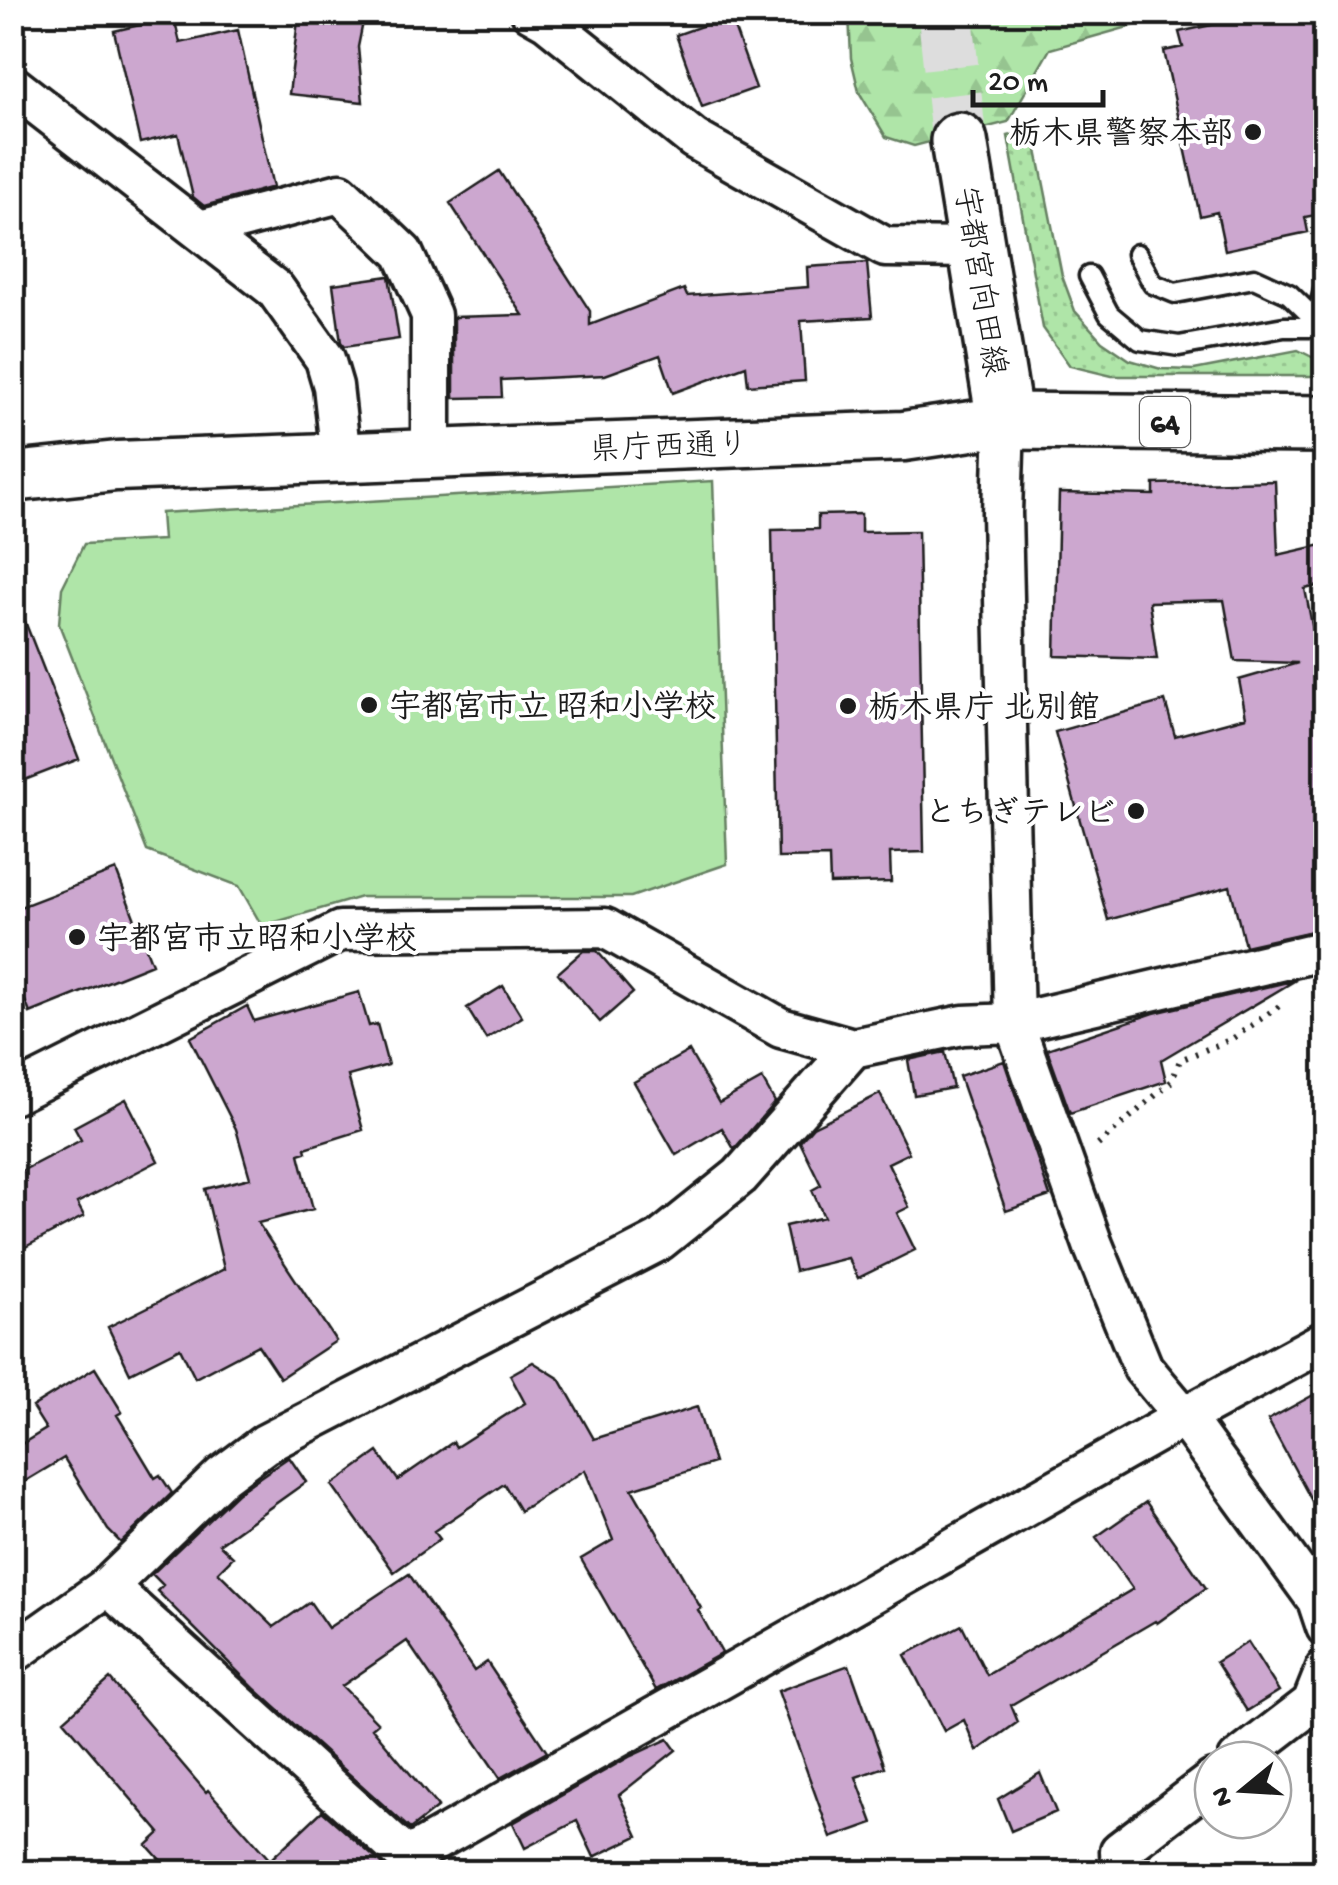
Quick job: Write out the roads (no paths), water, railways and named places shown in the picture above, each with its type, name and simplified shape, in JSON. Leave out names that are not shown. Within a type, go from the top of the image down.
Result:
[{"type":"main road","name":"宇都宮向田線","points":[[959,141],[1005,421]]},
{"type":"main road","name":"県庁西通り","points":[[1005,421],[1326,424]]},
{"type":"street","points":[[543,15],[694,140],[885,247],[976,248]]},
{"type":"street","points":[[12,86],[274,289],[325,359],[333,386],[341,458]]},
{"type":"street","points":[[200,230],[340,193],[403,253],[431,316],[431,454]]},
{"type":"street","points":[[1005,421],[1002,533],[1014,1023],[1093,1245],[1144,1368],[1317,1600],[1326,1627]]},
{"type":"street","name":"県庁西通り","points":[[12,476],[117,466],[904,436],[1005,421]]},
{"type":"street","points":[[12,1095],[340,931],[605,928],[782,1028],[853,1048],[963,1025],[1014,1023],[1326,950]]},
{"type":"street","points":[[12,1654],[108,1586],[222,1476],[265,1444],[660,1241],[740,1176],[853,1048]]},
{"type":"street","points":[[108,1586],[407,1857],[1326,1340]]},
{"type":"street","points":[[1264,1740],[1312,1703],[1326,1668]]},
{"type":"street","points":[[1121,1872],[1120,1852],[1193,1795]]},
{"type":"lane","points":[[1138,254],[1153,284],[1175,293],[1254,278],[1289,294],[1324,330]]},
{"type":"lane","points":[[1088,276],[1109,314],[1140,340],[1179,346],[1284,327],[1324,330]]},
{"type":"lane","points":[[1324,330],[1320,306],[1326,283]]},
{"type":"tunnel","points":[[945,12],[959,141]]},
{"type":"place","name":"栃木県警察本部","points":[[1253,132]]},
{"type":"place","name":"宇都宮市立 昭和小学校","points":[[369,705]]},
{"type":"place","name":"栃木県庁 北別館","points":[[848,706]]},
{"type":"place","name":"とちぎテレビ","points":[[1136,811]]},
{"type":"place","name":"宇都宮市立昭和小学校","points":[[77,937]]}]
